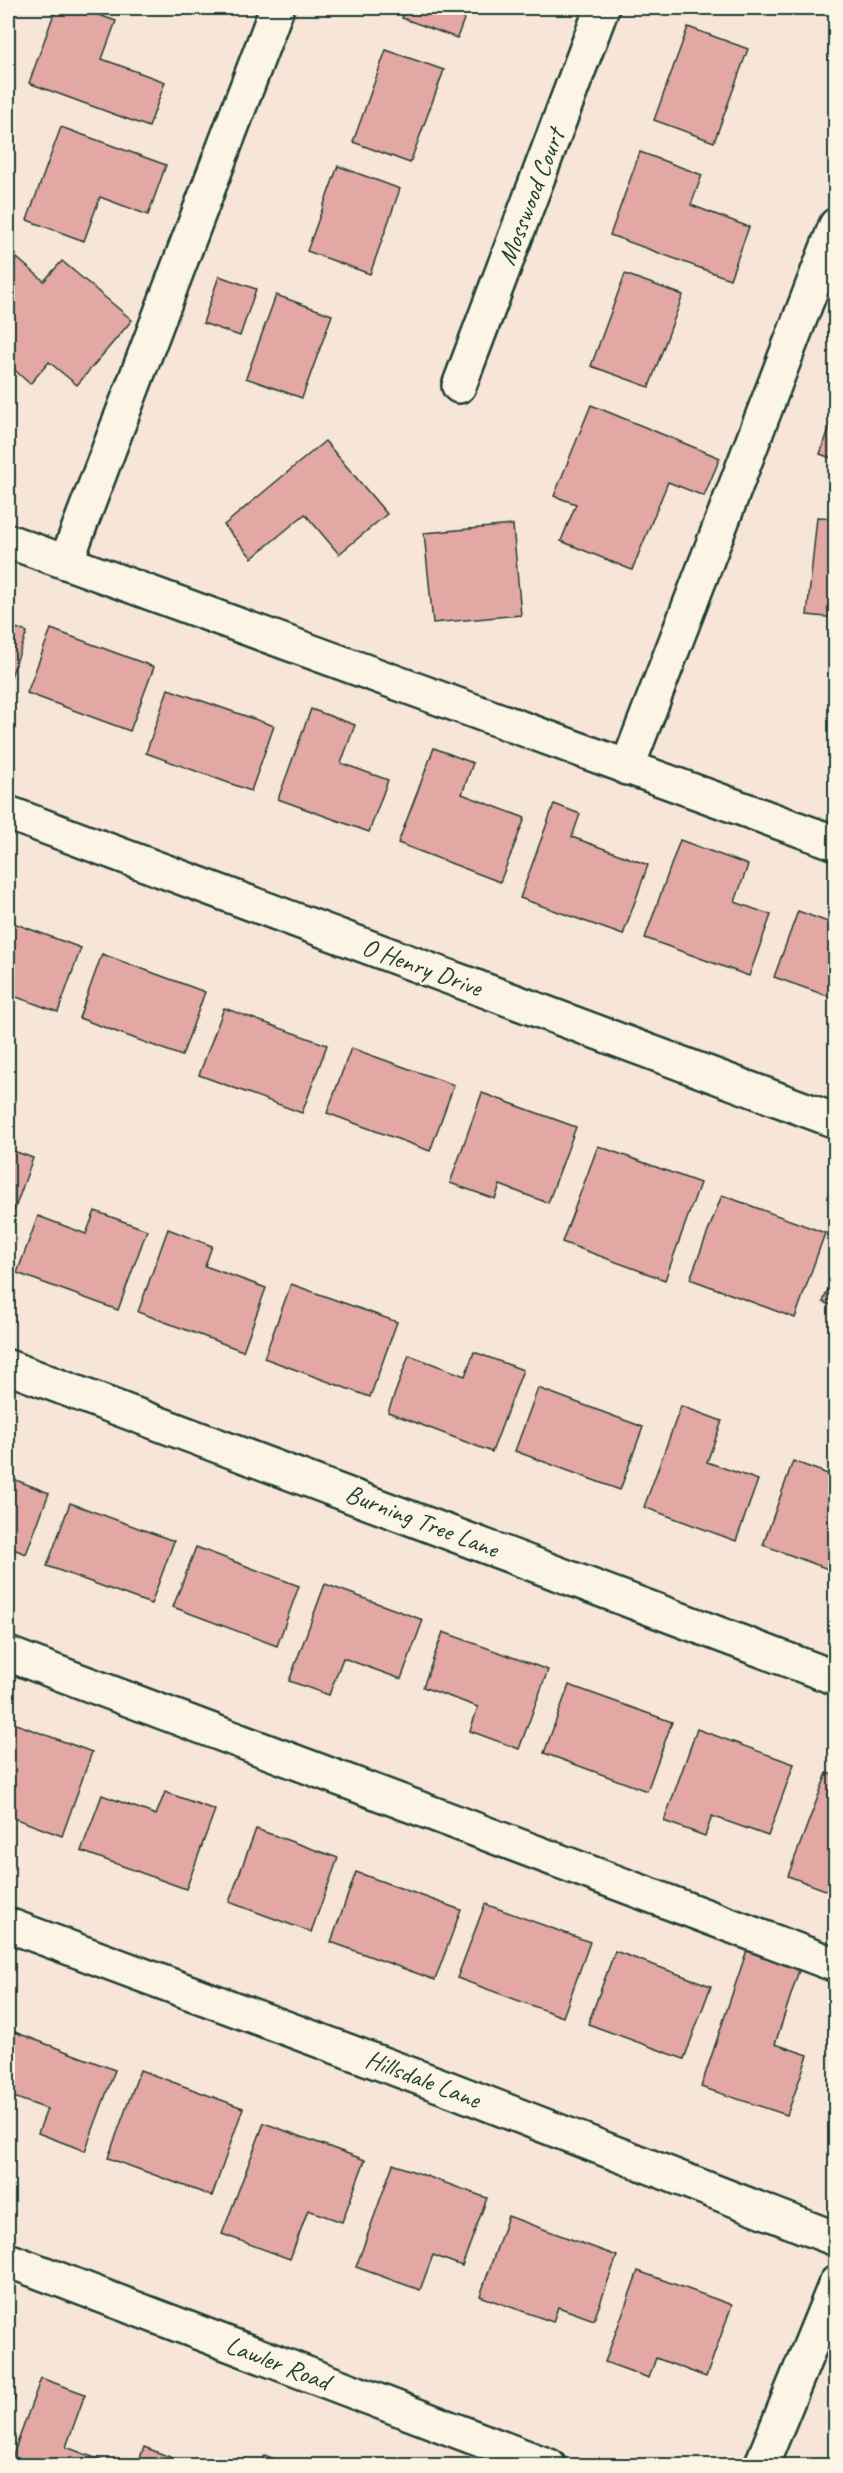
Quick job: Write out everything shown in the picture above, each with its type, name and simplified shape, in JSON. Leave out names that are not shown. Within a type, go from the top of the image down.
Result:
[{"type":"street","points":[[66,562],[277,8]]},
{"type":"street","name":"Mosswood Court","points":[[459,386],[602,8]]},
{"type":"street","points":[[627,768],[836,225]]},
{"type":"street","points":[[8,541],[836,843]]},
{"type":"street","name":"O Henry Drive","points":[[8,813],[836,1121]]},
{"type":"street","name":"Burning Tree Lane","points":[[8,1367],[836,1678]]},
{"type":"street","points":[[8,1654],[836,1965]]},
{"type":"street","name":"Hillsdale Lane","points":[[8,1925],[461,2093],[836,2239]]},
{"type":"street","name":"Lawler Road","points":[[8,2260],[549,2466]]},
{"type":"street","points":[[761,2466],[836,2283]]},
{"type":"building","points":[[56,8],[79,8],[116,21],[102,59],[165,82],[149,127],[29,83]]},
{"type":"building","points":[[405,8],[468,8],[457,38],[402,18]]},
{"type":"building","points":[[688,27],[748,49],[714,142],[654,120]]},
{"type":"building","points":[[386,50],[444,70],[410,163],[353,142]]},
{"type":"building","points":[[61,127],[166,165],[148,215],[100,197],[84,241],[27,220]]},
{"type":"building","points":[[640,152],[702,175],[691,205],[749,227],[730,279],[610,235]]},
{"type":"building","points":[[338,166],[400,189],[370,274],[307,251]]},
{"type":"building","points":[[17,258],[44,281],[62,261],[132,320],[77,385],[49,362],[30,384],[8,364],[8,270]]},
{"type":"building","points":[[625,274],[683,295],[649,387],[591,366]]},
{"type":"building","points":[[219,276],[256,289],[240,336],[203,323]]},
{"type":"building","points":[[276,295],[332,315],[302,398],[246,378]]},
{"type":"building","points":[[591,405],[720,458],[704,496],[668,482],[632,570],[561,541],[576,504],[554,496]]},
{"type":"building","points":[[836,410],[836,460],[820,454]]},
{"type":"building","points":[[325,441],[387,514],[339,554],[305,514],[252,558],[224,525]]},
{"type":"building","points":[[817,517],[836,518],[836,618],[807,615]]},
{"type":"building","points":[[513,525],[521,615],[433,623],[424,533]]},
{"type":"building","points":[[8,625],[27,632],[8,685]]},
{"type":"building","points":[[51,629],[154,667],[130,731],[27,693]]},
{"type":"building","points":[[168,689],[274,726],[251,791],[146,753]]},
{"type":"building","points":[[311,709],[355,725],[341,763],[388,780],[369,832],[278,799]]},
{"type":"building","points":[[434,748],[473,763],[462,794],[525,818],[500,882],[398,843]]},
{"type":"building","points":[[554,804],[580,814],[572,837],[648,865],[623,935],[520,898]]},
{"type":"building","points":[[680,840],[748,865],[735,902],[771,915],[749,976],[645,938]]},
{"type":"building","points":[[798,911],[836,925],[836,999],[774,977]]},
{"type":"building","points":[[8,921],[81,948],[58,1012],[8,994]]},
{"type":"building","points":[[102,954],[205,992],[182,1056],[79,1018]]},
{"type":"building","points":[[224,1008],[327,1045],[302,1113],[199,1075]]},
{"type":"building","points":[[351,1048],[454,1085],[430,1151],[327,1113]]},
{"type":"building","points":[[482,1093],[576,1127],[548,1203],[500,1185],[495,1199],[450,1183]]},
{"type":"building","points":[[598,1146],[700,1183],[665,1280],[562,1242]]},
{"type":"building","points":[[8,1149],[33,1158],[8,1228]]},
{"type":"building","points":[[722,1195],[825,1233],[795,1318],[690,1279]]},
{"type":"building","points":[[95,1211],[147,1230],[118,1310],[17,1273],[38,1216],[86,1234]]},
{"type":"building","points":[[168,1229],[212,1246],[205,1266],[266,1288],[243,1351],[138,1312]]},
{"type":"building","points":[[836,1268],[836,1307],[823,1302]]},
{"type":"building","points":[[291,1284],[397,1322],[370,1397],[264,1358]]},
{"type":"building","points":[[474,1352],[523,1370],[492,1452],[388,1412],[409,1355],[465,1376]]},
{"type":"building","points":[[538,1388],[643,1427],[620,1490],[515,1451]]},
{"type":"building","points":[[681,1406],[722,1421],[707,1462],[758,1480],[736,1541],[644,1507]]},
{"type":"building","points":[[793,1461],[836,1477],[829,1499],[836,1502],[836,1572],[763,1545]]},
{"type":"building","points":[[8,1477],[49,1493],[26,1554],[8,1547]]},
{"type":"building","points":[[70,1503],[174,1541],[151,1604],[47,1566]]},
{"type":"building","points":[[196,1547],[299,1586],[277,1646],[173,1607]]},
{"type":"building","points":[[325,1584],[423,1620],[401,1679],[343,1658],[329,1695],[289,1681]]},
{"type":"building","points":[[443,1632],[548,1670],[519,1749],[470,1731],[478,1707],[423,1687]]},
{"type":"building","points":[[569,1685],[672,1722],[647,1791],[544,1753]]},
{"type":"building","points":[[8,1721],[92,1752],[62,1836],[8,1816]]},
{"type":"building","points":[[697,1729],[794,1764],[768,1836],[712,1816],[705,1836],[664,1821]]},
{"type":"building","points":[[827,1773],[836,1776],[836,1894],[788,1876]]},
{"type":"building","points":[[165,1792],[215,1810],[186,1889],[81,1851],[102,1795],[156,1815]]},
{"type":"building","points":[[256,1829],[338,1858],[311,1932],[229,1902]]},
{"type":"building","points":[[356,1872],[461,1910],[435,1980],[331,1942]]},
{"type":"building","points":[[485,1904],[590,1942],[563,2017],[457,1978]]},
{"type":"building","points":[[749,1944],[802,1961],[775,2044],[808,2055],[787,2115],[701,2087]]},
{"type":"building","points":[[615,1951],[711,1986],[684,2059],[588,2024]]},
{"type":"building","points":[[12,2031],[115,2070],[85,2151],[38,2133],[47,2109],[8,2095],[8,2041]]},
{"type":"building","points":[[140,2070],[243,2108],[212,2196],[108,2158]]},
{"type":"building","points":[[264,2123],[365,2160],[342,2222],[308,2210],[290,2259],[222,2234]]},
{"type":"building","points":[[393,2164],[487,2198],[462,2266],[433,2255],[420,2290],[356,2267]]},
{"type":"building","points":[[508,2216],[617,2256],[594,2320],[558,2307],[553,2322],[480,2296]]},
{"type":"building","points":[[638,2271],[732,2305],[706,2377],[656,2358],[649,2378],[605,2362]]},
{"type":"building","points":[[41,2378],[85,2394],[66,2447],[116,2466],[9,2466]]},
{"type":"building","points":[[8,2395],[15,2398],[8,2420]]},
{"type":"building","points":[[144,2447],[193,2466],[137,2466]]},
{"type":"building","points":[[264,2455],[294,2466],[260,2466]]}]
